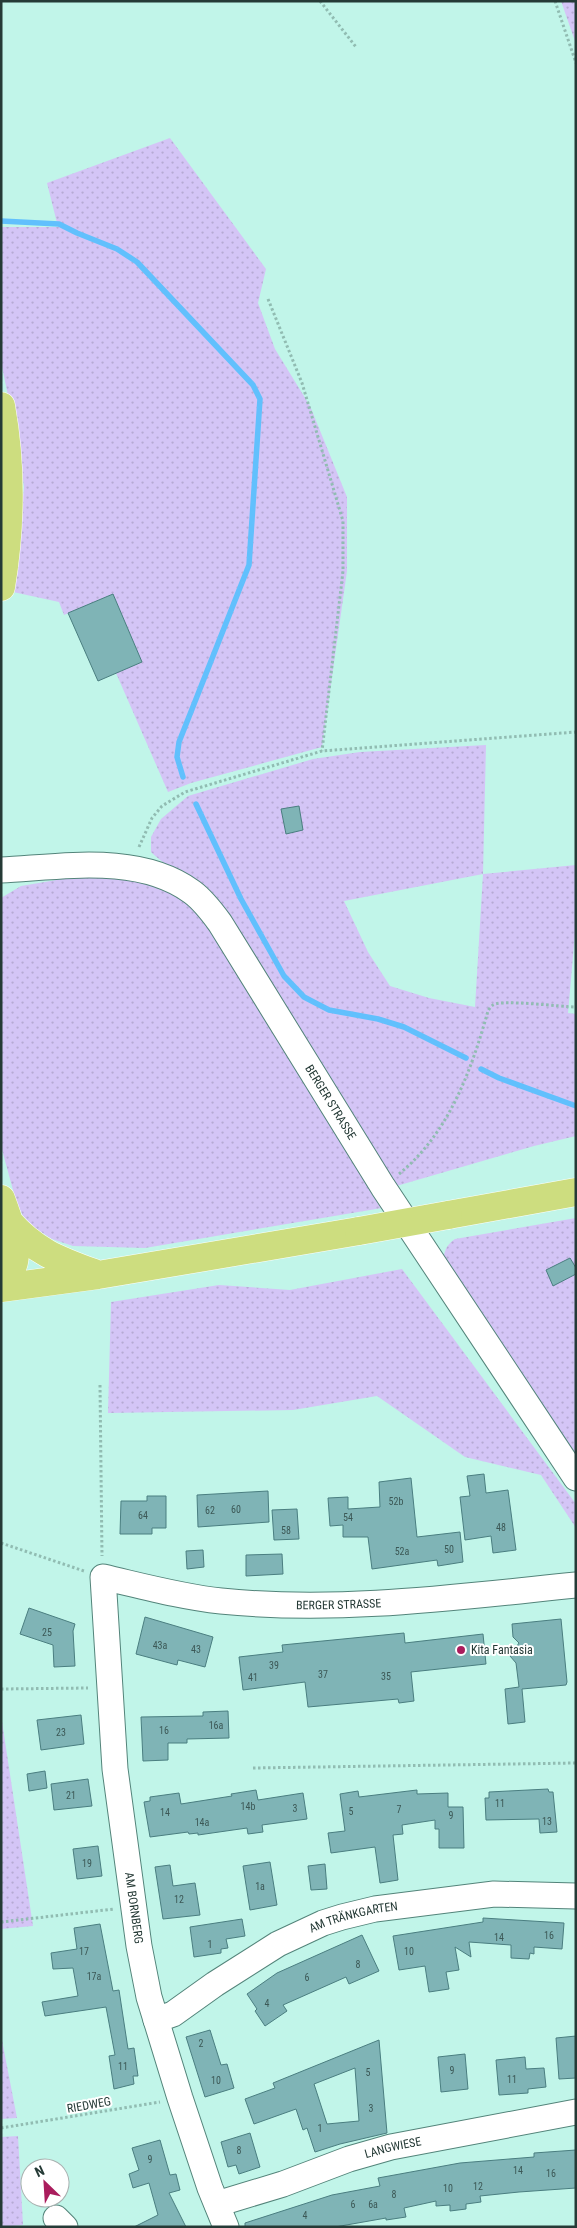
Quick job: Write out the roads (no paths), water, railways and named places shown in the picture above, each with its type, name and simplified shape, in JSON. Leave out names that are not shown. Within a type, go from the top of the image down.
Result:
[{"type":"main road","points":[[1,406],[10,488],[8,545],[1,587]]},
{"type":"main road","points":[[1,1288],[98,1275],[576,1192]]},
{"type":"main road","points":[[5,1210],[27,1242],[42,1252],[98,1275]]},
{"type":"main road","points":[[1,1282],[15,1261],[14,1247],[5,1210]]},
{"type":"street","name":"BERGER STRASSE","points":[[1,870],[93,866],[130,868],[171,880],[194,893],[225,931],[383,1187],[576,1478]]},
{"type":"street","name":"BERGER STRASSE","points":[[103,1577],[220,1601],[300,1606],[415,1602],[576,1585]]},
{"type":"street","name":"AM BORNBERG","points":[[103,1577],[115,1769],[149,1997],[180,2098],[216,2204],[226,2227]]},
{"type":"street","name":"AM TRÄNKGARTEN","points":[[156,2020],[173,2014],[215,1984],[278,1944],[342,1917],[375,1909],[494,1894],[576,1896]]},
{"type":"street","name":"LANGWIESE","points":[[216,2204],[283,2184],[349,2159],[391,2147],[576,2112]]},
{"type":"waterway","points":[[1,221],[59,224],[117,249],[137,262],[253,385],[260,399],[249,565],[179,742],[177,757],[183,777]]},
{"type":"waterway","points":[[196,804],[241,899],[284,976],[304,997],[329,1010],[378,1019],[404,1027],[466,1058]]},
{"type":"waterway","points":[[481,1069],[499,1078],[576,1106]]},
{"type":"place","name":"Kita Fantasia","points":[[461,1650]]}]
